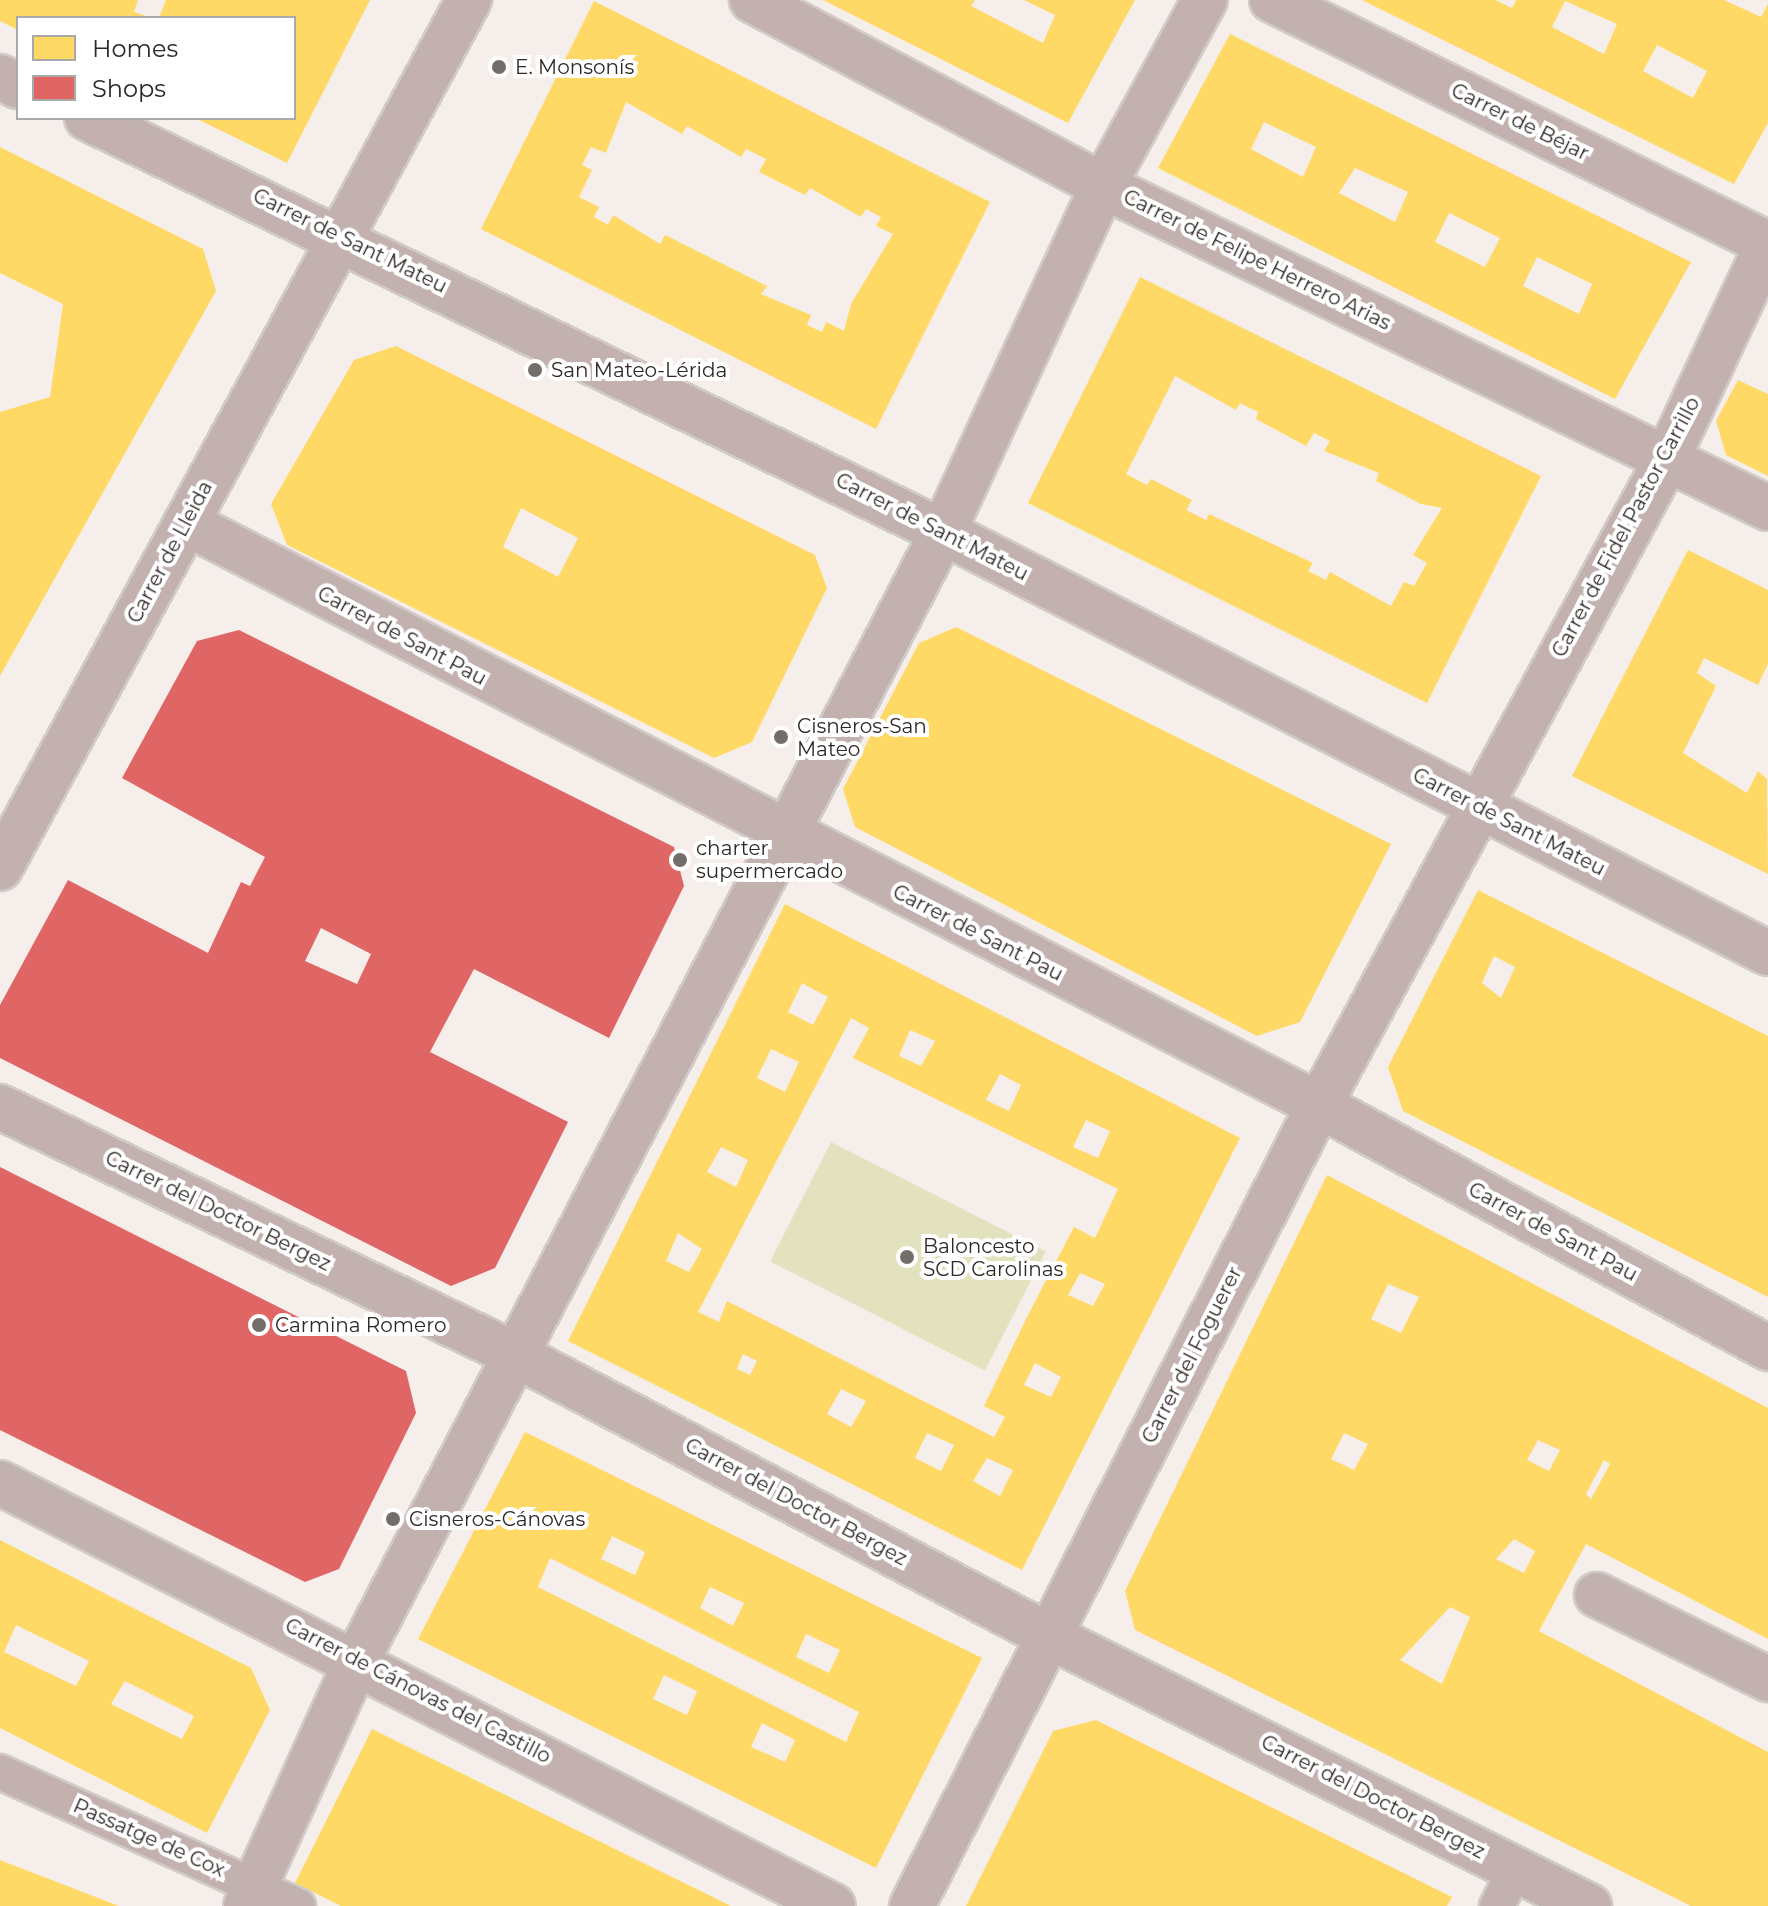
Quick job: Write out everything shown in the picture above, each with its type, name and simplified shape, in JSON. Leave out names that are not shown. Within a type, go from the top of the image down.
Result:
[{"type":"street","name":"Carrer de Lleida","points":[[0,868],[339,235],[469,0]]},
{"type":"street","name":"Carrer de Felipe Herrero Arias","points":[[752,0],[1103,186],[1768,508]]},
{"type":"street","points":[[251,1896],[358,1658],[943,532],[1103,186],[1205,0]]},
{"type":"street","name":"Carrer de Béjar","points":[[1272,0],[1768,244]]},
{"type":"street","name":"Carrer de Sant Mateu","points":[[91,120],[339,235],[943,532],[1768,953]]},
{"type":"street","name":"Carrer de Fidel Pastor Carrillo","points":[[1476,806],[1667,459],[1768,244]]},
{"type":"street","name":"Carrer de Sant Pau","points":[[186,523],[785,835],[1319,1105],[1768,1348]]},
{"type":"street","name":"Carrer del Foguerer","points":[[912,1906],[1319,1105],[1476,806]]},
{"type":"street","name":"Carrer del Doctor Bergez","points":[[0,1107],[514,1354],[1049,1636],[1507,1887],[1589,1906]]},
{"type":"street","name":"Carrer de Cánovas del Castillo","points":[[0,1483],[358,1658],[833,1906]]},
{"type":"street","points":[[1597,1595],[1768,1679]]},
{"type":"street","name":"Passatge de Cox","points":[[0,1772],[251,1896],[298,1906]]},
{"type":"green space","name":"Baloncesto SCD Carolinas","points":[[831,1142],[1046,1251],[985,1371],[770,1261]]},
{"type":"building: Homes","points":[[0,0],[138,0],[134,12],[146,16],[16,16],[16,29],[0,21]]},
{"type":"building: Homes","points":[[166,0],[370,0],[287,163],[199,120],[296,120],[296,16],[160,16]]},
{"type":"building: Homes","points":[[823,0],[975,0],[971,6],[1043,43],[1055,15],[1024,0],[1135,0],[1068,123]]},
{"type":"building: Homes","points":[[1362,0],[1495,0],[1512,8],[1516,0],[1724,0],[1761,17],[1768,4],[1768,123],[1734,184]],"holes":[[[1565,1],[1617,24],[1604,54],[1552,27]],[[1657,45],[1707,71],[1693,98],[1643,71]]]},
{"type":"building: Homes","points":[[594,1],[990,202],[876,429],[481,229]],"holes":[[[626,102],[682,134],[687,126],[741,157],[746,149],[766,159],[759,172],[805,195],[810,188],[861,217],[866,209],[881,217],[876,226],[893,234],[851,304],[844,331],[826,322],[822,332],[807,325],[811,315],[761,294],[767,286],[665,235],[660,244],[613,215],[608,225],[594,217],[599,207],[579,197],[592,170],[582,165],[591,147],[606,153]]]},
{"type":"building: Homes","points":[[1230,34],[1691,262],[1615,399],[1158,168]],"holes":[[[1264,122],[1316,147],[1303,177],[1251,149]],[[1355,168],[1408,192],[1395,222],[1339,193]],[[1449,213],[1500,238],[1485,267],[1435,242]],[[1537,257],[1592,284],[1579,314],[1523,286]]]},
{"type":"building: Homes","points":[[0,147],[203,249],[216,291],[0,676],[0,412],[50,397],[63,304],[0,273]]},
{"type":"building: Homes","points":[[1140,277],[1541,476],[1427,703],[1028,503]],"holes":[[[1175,376],[1236,410],[1240,403],[1258,412],[1256,419],[1306,446],[1314,433],[1330,441],[1324,451],[1379,473],[1376,481],[1421,504],[1442,508],[1413,555],[1427,563],[1414,586],[1404,582],[1391,606],[1330,572],[1326,580],[1308,571],[1313,563],[1209,514],[1206,520],[1186,510],[1192,500],[1151,479],[1147,485],[1126,474]]]},
{"type":"building: Homes","points":[[396,346],[815,555],[827,588],[752,742],[714,758],[287,545],[271,504],[354,360]],"holes":[[[521,508],[578,538],[558,577],[503,547]]]},
{"type":"building: Homes","points":[[1738,380],[1768,394],[1768,476],[1726,455],[1716,421]]},
{"type":"building: Homes","points":[[1688,550],[1768,590],[1768,664],[1758,685],[1704,658],[1697,673],[1716,686],[1683,753],[1747,793],[1758,771],[1767,779],[1768,874],[1572,776]]},
{"type":"building: Homes","points":[[956,627],[1391,844],[1300,1022],[1257,1036],[855,827],[843,789],[919,643]]},
{"type":"building: Homes","points":[[1478,890],[1768,1036],[1768,1297],[1403,1111],[1388,1067]],"holes":[[[1494,956],[1515,967],[1501,998],[1482,983]]]},
{"type":"building: Homes","points":[[785,904],[1240,1138],[1022,1570],[568,1341]],"holes":[[[802,983],[828,997],[813,1025],[788,1012]],[[851,1018],[869,1028],[853,1058],[1118,1189],[1095,1238],[1074,1227],[1028,1315],[984,1406],[1005,1417],[994,1437],[727,1301],[719,1322],[698,1312]],[[910,1030],[935,1041],[921,1066],[899,1056]],[[771,1049],[799,1062],[785,1092],[757,1078]],[[1000,1074],[1021,1085],[1009,1111],[986,1100]],[[1086,1120],[1110,1131],[1098,1158],[1073,1147]],[[721,1147],[748,1160],[736,1187],[707,1172]],[[678,1233],[702,1249],[689,1272],[666,1261]],[[1080,1273],[1105,1284],[1093,1306],[1068,1295]],[[743,1354],[757,1361],[750,1375],[737,1369]],[[1035,1363],[1061,1377],[1051,1397],[1024,1385]],[[841,1389],[866,1401],[851,1427],[827,1414]],[[927,1433],[954,1445],[941,1471],[915,1458]],[[987,1458],[1013,1470],[1000,1496],[973,1481]]]},
{"type":"building: Homes","points":[[1327,1175],[1768,1408],[1768,1639],[1586,1544],[1539,1631],[1768,1752],[1768,1906],[1691,1906],[1135,1630],[1125,1591]],"holes":[[[1388,1284],[1419,1297],[1401,1333],[1371,1319]],[[1344,1433],[1368,1444],[1354,1470],[1331,1459]],[[1538,1440],[1560,1450],[1549,1471],[1527,1460]],[[1604,1460],[1610,1464],[1591,1499],[1586,1494]],[[1514,1539],[1535,1551],[1524,1573],[1496,1559]],[[1450,1607],[1470,1617],[1442,1684],[1400,1660]]]},
{"type":"building: Homes","points":[[525,1432],[982,1658],[876,1868],[418,1639]],"holes":[[[612,1536],[645,1552],[635,1575],[601,1559]],[[550,1558],[859,1712],[846,1742],[538,1587]],[[710,1587],[744,1603],[733,1626],[700,1608]],[[806,1634],[840,1650],[829,1673],[796,1657]],[[664,1675],[697,1691],[687,1715],[653,1699]],[[762,1723],[795,1740],[785,1762],[751,1747]]]},
{"type":"building: Homes","points":[[0,1540],[251,1668],[270,1710],[207,1833],[0,1728]],"holes":[[[16,1625],[89,1661],[76,1686],[4,1652]],[[125,1681],[194,1716],[182,1739],[111,1704]]]},
{"type":"building: Homes","points":[[1096,1720],[1452,1897],[1447,1906],[966,1906],[1053,1731]]},
{"type":"building: Homes","points":[[372,1729],[731,1906],[341,1906],[295,1883]]},
{"type":"building: Homes","points":[[0,1860],[119,1906],[0,1906]]},
{"type":"building: Shops","points":[[239,630],[674,847],[684,886],[609,1038],[474,969],[430,1052],[568,1122],[495,1268],[451,1286],[0,1058],[0,1005],[68,880],[208,953],[241,882],[250,886],[265,857],[122,778],[197,641]],"holes":[[[321,928],[371,954],[357,984],[305,961]]]},
{"type":"building: Shops","points":[[0,1167],[406,1371],[416,1413],[339,1569],[305,1582],[0,1430]]},
{"type":"place","name":"E. Monsonís","points":[[499,67]]},
{"type":"place","name":"San Mateo-Lérida","points":[[535,370]]},
{"type":"place","name":"Cisneros-San Mateo","points":[[781,737]]},
{"type":"place","name":"charter supermercado","points":[[680,860]]},
{"type":"place","name":"Baloncesto SCD Carolinas","points":[[907,1257]]},
{"type":"place","name":"Carmina Romero","points":[[259,1325]]},
{"type":"place","name":"Cisneros-Cánovas","points":[[393,1519]]}]
